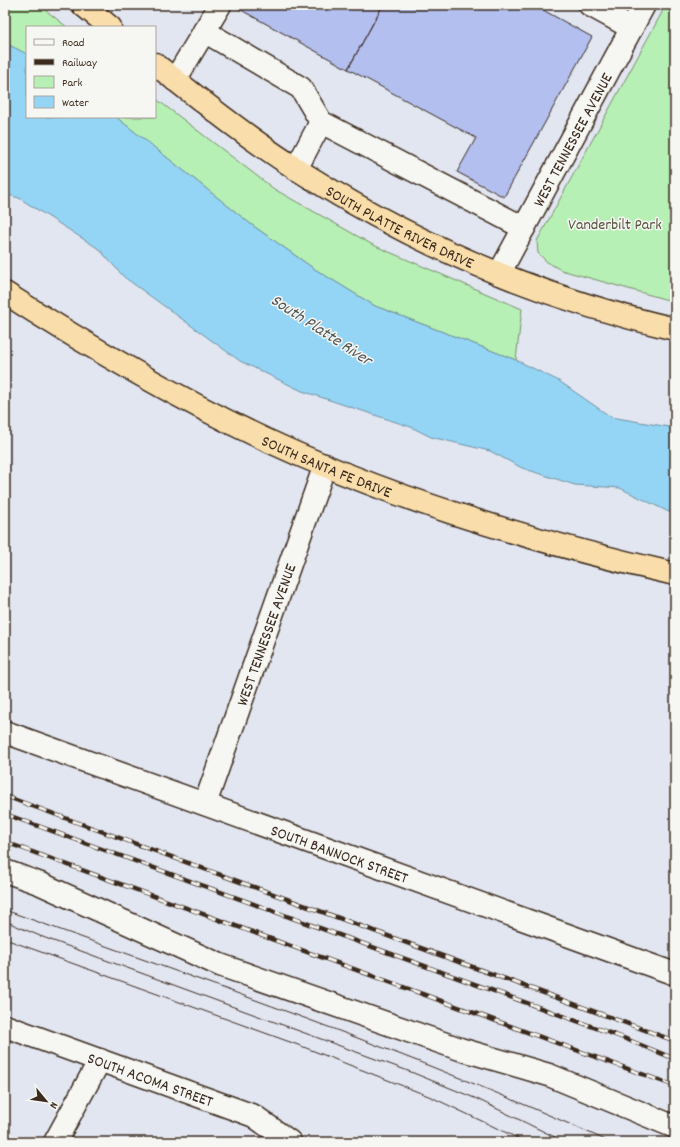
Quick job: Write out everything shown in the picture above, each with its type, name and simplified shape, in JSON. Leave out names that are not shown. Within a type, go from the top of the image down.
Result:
[{"type":"highway","points":[[83,5],[109,26]]},
{"type":"highway","name":"SOUTH PLATTE RIVER DRIVE","points":[[156,65],[212,110],[296,168],[336,194],[402,230],[499,274],[581,303],[675,329]]},
{"type":"highway","name":"SOUTH SANTA FE DRIVE","points":[[5,293],[142,375],[203,408],[264,439],[325,465],[389,491],[485,524],[584,553],[675,574]]},
{"type":"street","points":[[175,80],[220,5]]},
{"type":"street","points":[[590,5],[632,28]]},
{"type":"street","name":"WEST TENNESSEE AVENUE","points":[[499,274],[644,5]]},
{"type":"street","points":[[204,31],[301,88],[321,122],[524,228]]},
{"type":"street","points":[[296,168],[321,122]]},
{"type":"street","name":"WEST TENNESSEE AVENUE","points":[[205,804],[325,465]]},
{"type":"street","name":"SOUTH BANNOCK STREET","points":[[5,732],[675,974]]},
{"type":"street","points":[[5,871],[41,884],[220,965],[460,1049],[549,1075],[675,1127]]},
{"type":"street","name":"SOUTH ACOMA STREET","points":[[5,1026],[254,1116],[290,1142]]},
{"type":"street","points":[[55,1142],[100,1060]]},
{"type":"green space","points":[[5,5],[39,5],[66,26],[26,26],[26,54],[5,43]]},
{"type":"green space","name":"Vanderbilt Park","points":[[666,5],[675,5],[675,302],[561,270],[547,262],[538,253],[537,241]]},
{"type":"green space","points":[[156,99],[274,189],[373,245],[522,309],[516,360],[375,306],[313,268],[252,225],[117,118],[156,118]]},
{"type":"water","name":"South Platte River","points":[[5,43],[26,54],[26,118],[117,118],[252,225],[313,268],[375,306],[516,360],[559,381],[611,417],[675,428],[675,515],[620,488],[575,485],[522,468],[490,451],[431,437],[411,427],[302,391],[240,361],[124,277],[99,249],[19,198],[5,194]]},
{"type":"building","points":[[232,5],[383,5],[348,69]]},
{"type":"building","points":[[383,5],[534,5],[592,37],[504,197],[457,172],[476,138],[348,69]]},
{"type":"tram line","points":[[5,910],[234,992],[386,1049],[536,1109],[610,1142]]},
{"type":"tram line","points":[[5,921],[40,936],[411,1072],[477,1099],[565,1142]]},
{"type":"tram line","points":[[5,939],[301,1046],[431,1097],[526,1142]]},
{"type":"railway","points":[[5,796],[675,1041]]},
{"type":"railway","points":[[5,814],[621,1037],[675,1059]]},
{"type":"railway","points":[[5,842],[675,1086]]}]
